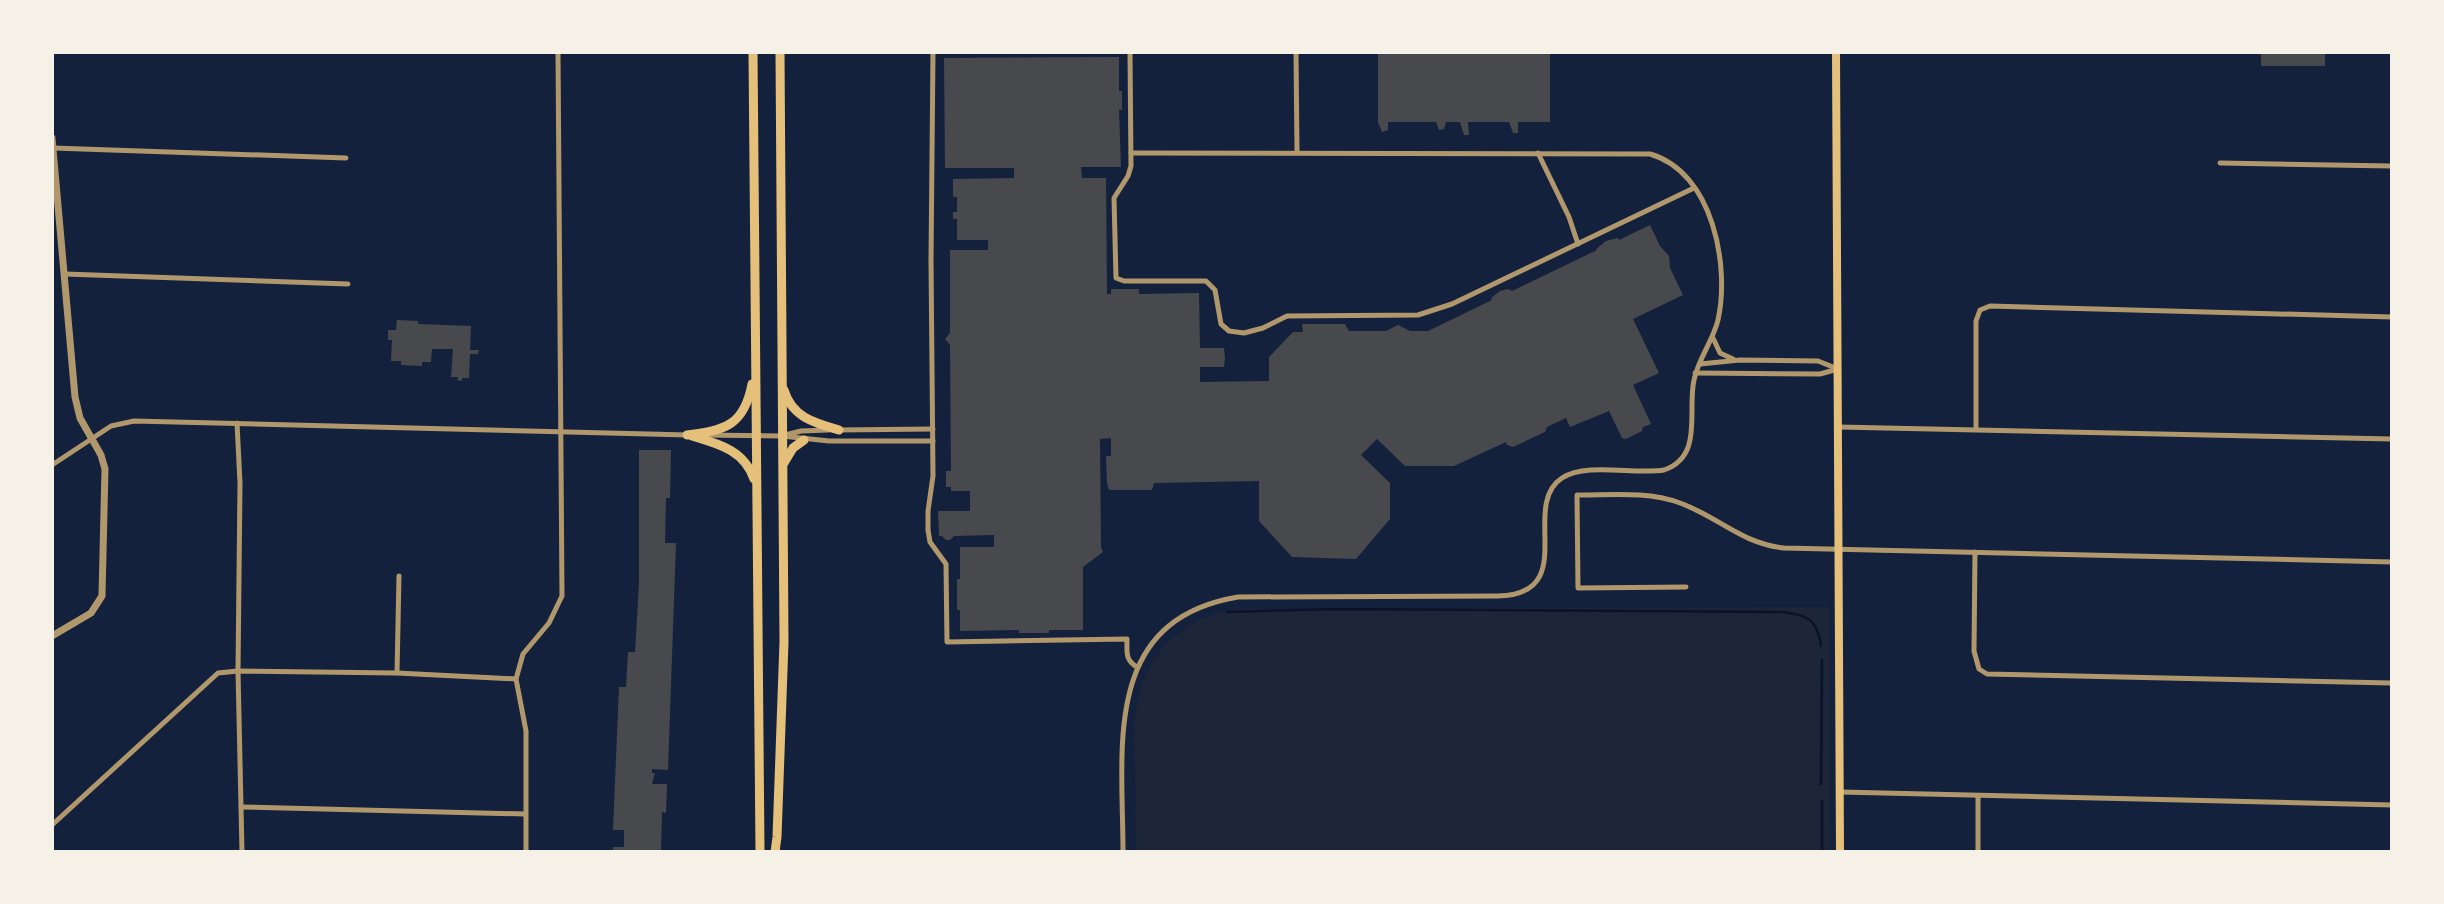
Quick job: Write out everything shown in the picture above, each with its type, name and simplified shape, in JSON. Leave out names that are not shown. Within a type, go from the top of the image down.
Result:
[{"type":"main road","points":[[753,52],[760,852]]},
{"type":"main road","points":[[775,852],[783,642],[780,52]]},
{"type":"main road","points":[[1836,52],[1840,852]]},
{"type":"main road","points":[[687,435],[723,429],[736,420],[749,399],[756,359]]},
{"type":"main road","points":[[782,384],[796,413],[839,430]]},
{"type":"main road","points":[[687,435],[716,443],[735,453],[750,468],[757,486]]},
{"type":"main road","points":[[783,465],[793,448],[804,440]]},
{"type":"street","points":[[526,852],[526,732],[516,679],[523,654],[549,623],[562,596],[558,52]]},
{"type":"street","points":[[933,52],[933,475],[928,530],[930,542],[946,564],[947,642],[1127,639],[1128,658],[1130,663],[1137,667]]},
{"type":"street","points":[[1130,52],[1130,153],[1128,176],[1114,198],[1115,278],[1124,281],[1206,281],[1215,290],[1221,324],[1228,331],[1236,333],[1252,332],[1287,316],[1425,314],[1452,304],[1694,188]]},
{"type":"street","points":[[1296,52],[1297,152]]},
{"type":"street","points":[[52,138],[75,397],[80,418],[101,455],[105,469],[102,596],[91,613],[52,636]]},
{"type":"street","points":[[54,148],[346,158]]},
{"type":"street","points":[[1124,852],[1124,722],[1127,696],[1137,667],[1155,641],[1177,620],[1206,604],[1227,598],[1507,596],[1522,592],[1536,582],[1543,569],[1546,504],[1549,493],[1557,482],[1567,475],[1585,471],[1664,470],[1676,465],[1684,456],[1692,436],[1695,373],[1713,337],[1721,301],[1721,262],[1713,228],[1694,188],[1669,162],[1650,154],[1130,153]]},
{"type":"street","points":[[1538,153],[1569,217],[1578,244]]},
{"type":"street","points":[[2220,163],[2392,166]]},
{"type":"street","points":[[65,274],[348,284]]},
{"type":"street","points":[[1976,429],[1976,321],[1980,310],[1990,306],[2392,317]]},
{"type":"street","points":[[1713,337],[1720,353],[1740,360]]},
{"type":"street","points":[[1700,364],[1740,360],[1818,361],[1838,369]]},
{"type":"street","points":[[1695,373],[1818,374],[1838,369]]},
{"type":"street","points":[[52,465],[111,426],[134,421],[559,433],[782,436],[804,440],[933,441]]},
{"type":"street","points":[[237,423],[240,483],[242,852]]},
{"type":"street","points":[[1839,427],[2392,439]]},
{"type":"street","points":[[782,436],[801,431],[933,429]]},
{"type":"street","points":[[1686,587],[1578,588],[1577,495],[1660,497],[1695,509],[1733,532],[1758,543],[1784,548],[2392,562]]},
{"type":"street","points":[[1975,552],[1975,651],[1979,669],[1987,674],[2392,683]]},
{"type":"street","points":[[397,673],[399,576]]},
{"type":"street","points":[[52,825],[218,673],[397,673],[516,679]]},
{"type":"street","points":[[1840,792],[2392,805]]},
{"type":"street","points":[[1978,796],[1978,852]]},
{"type":"street","points":[[241,807],[525,814]]},
{"type":"shaded area","points":[[1829,607],[1830,851],[1136,851],[1134,728],[1140,691],[1154,660],[1176,635],[1219,612],[1236,609]]},
{"type":"building","points":[[1378,52],[1550,52],[1550,122],[1518,122],[1518,133],[1513,133],[1509,122],[1468,122],[1469,135],[1464,135],[1460,122],[1446,122],[1444,129],[1439,130],[1436,122],[1388,122],[1388,130],[1382,132],[1378,122]]},
{"type":"building","points":[[2261,52],[2325,52],[2325,66],[2261,66]]},
{"type":"building","points":[[1119,57],[1119,91],[1122,91],[1122,110],[1119,110],[1121,167],[1081,167],[1082,178],[1106,178],[1107,294],[1111,294],[1111,289],[1139,289],[1139,294],[1199,293],[1200,348],[1224,348],[1225,358],[1224,367],[1200,367],[1200,382],[1269,381],[1269,357],[1293,332],[1303,332],[1302,324],[1345,324],[1349,331],[1386,331],[1398,325],[1410,331],[1428,331],[1492,300],[1500,291],[1512,291],[1597,250],[1606,241],[1619,240],[1650,225],[1660,246],[1669,256],[1670,268],[1683,295],[1633,319],[1659,373],[1633,385],[1651,424],[1626,439],[1622,438],[1609,411],[1570,427],[1566,418],[1547,427],[1545,432],[1513,447],[1506,442],[1454,466],[1405,466],[1377,439],[1361,455],[1390,483],[1390,519],[1356,559],[1292,557],[1259,521],[1259,481],[1154,483],[1152,490],[1109,490],[1106,456],[1111,456],[1111,438],[1100,439],[1103,552],[1083,567],[1083,630],[1049,630],[1049,633],[1019,633],[1019,630],[960,631],[957,579],[960,579],[960,547],[994,547],[994,535],[954,536],[950,540],[939,536],[938,511],[970,511],[970,491],[951,491],[951,487],[946,487],[946,471],[951,471],[950,345],[945,339],[950,333],[950,250],[988,250],[988,240],[957,240],[957,219],[953,219],[953,212],[957,212],[957,197],[953,197],[953,179],[1014,178],[1014,168],[945,168],[944,58]]},
{"type":"building","points":[[397,320],[418,321],[418,324],[471,326],[470,350],[479,350],[478,354],[470,354],[469,378],[462,378],[462,381],[457,380],[458,377],[451,377],[453,349],[432,349],[431,362],[422,362],[422,366],[401,365],[401,361],[391,361],[392,340],[388,340],[388,330],[396,330]]},
{"type":"building","points":[[639,450],[671,450],[665,543],[676,543],[668,770],[652,769],[652,773],[655,773],[652,784],[667,784],[666,813],[662,812],[661,852],[613,852],[613,847],[624,847],[624,830],[613,830],[619,687],[626,687],[628,652],[635,652],[639,583]]},
{"type":"waterway","points":[[1227,612],[1336,609],[1782,612],[1809,620],[1817,629],[1821,646]]},
{"type":"waterway","points":[[1821,784],[1822,660]]},
{"type":"waterway","points":[[1822,801],[1822,852]]}]
